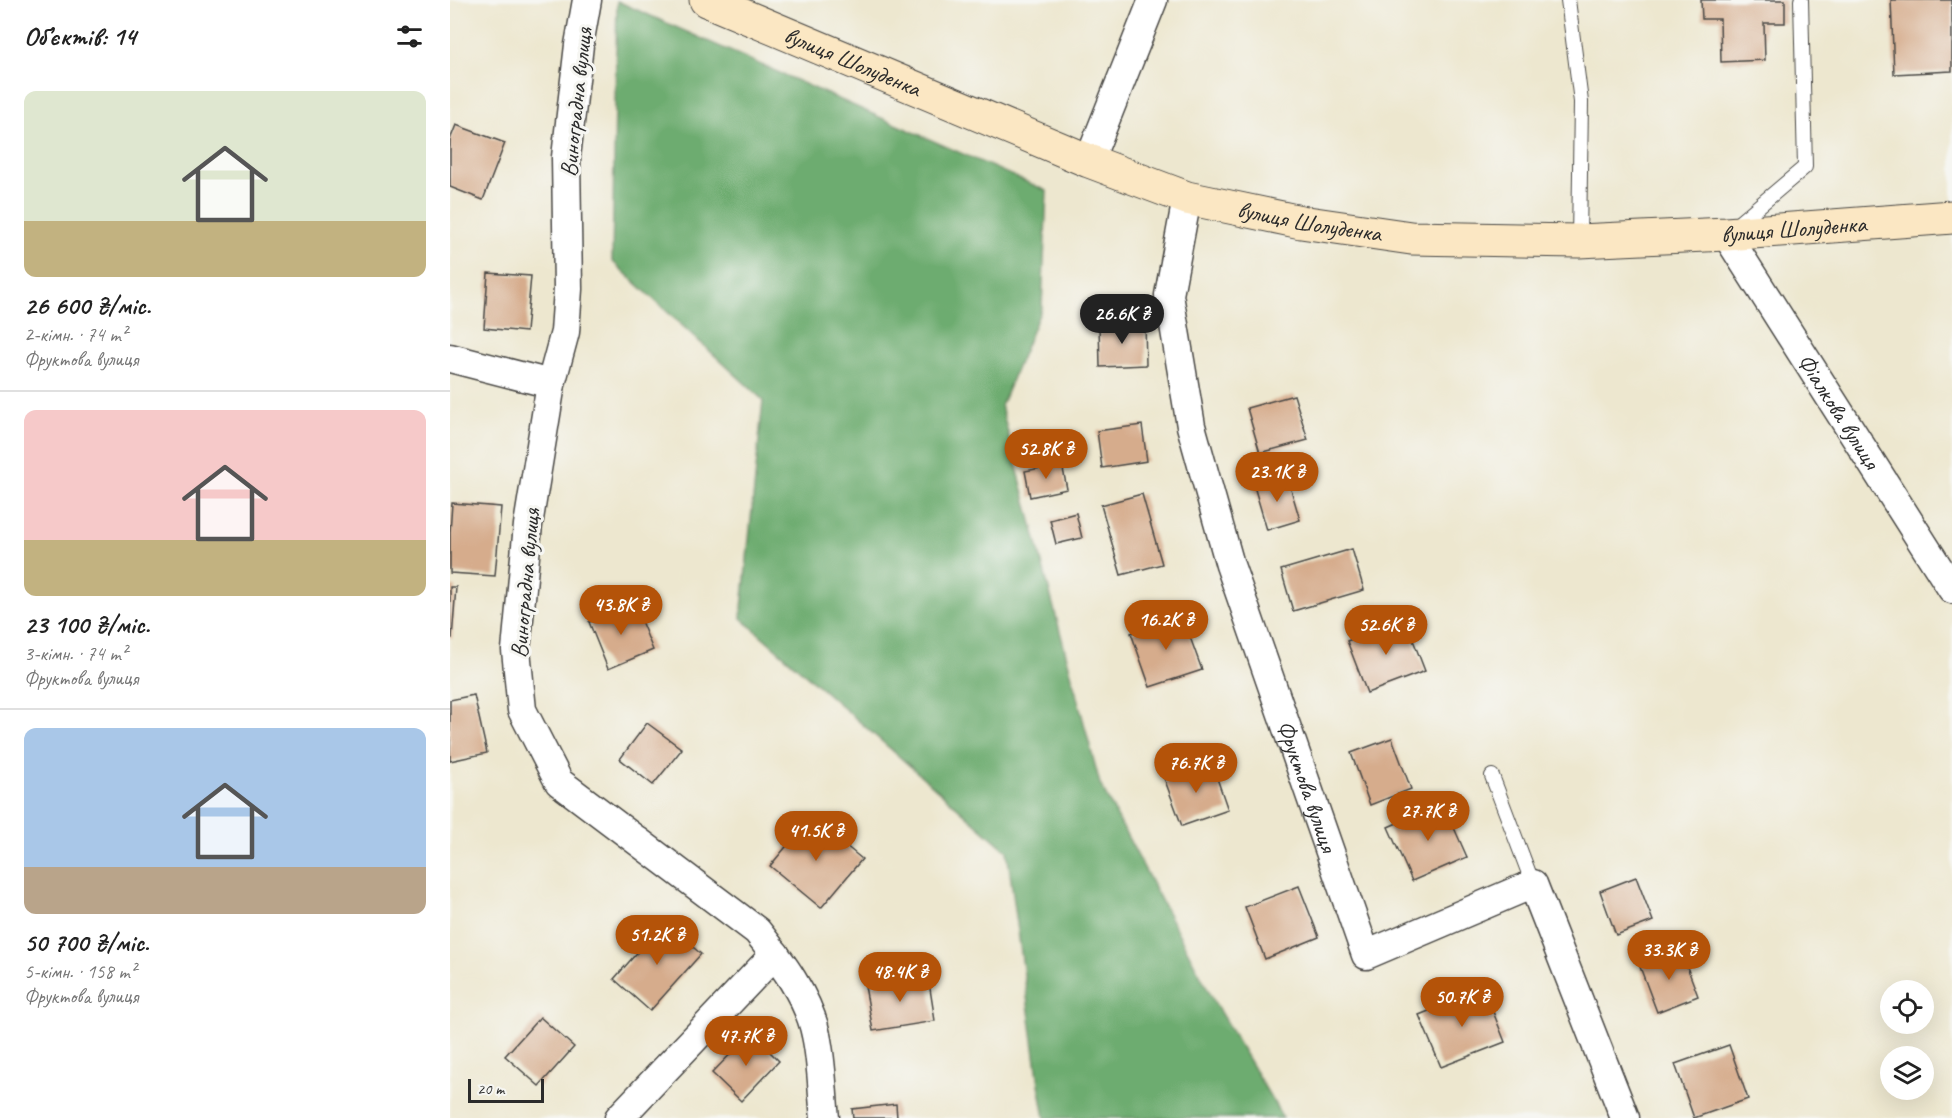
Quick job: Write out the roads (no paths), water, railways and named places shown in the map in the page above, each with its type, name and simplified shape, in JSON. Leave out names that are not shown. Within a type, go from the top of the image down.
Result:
[{"type":"main road","name":"вулиця Шолуденка","points":[[706,0],[1089,161],[1187,198],[1301,222],[1411,238],[1579,241],[1726,234],[1952,217]]},
{"type":"street","name":"Виноградна вулиця","points":[[587,0],[579,45],[566,157],[568,289],[565,332],[551,384],[528,525],[516,650],[522,710],[559,782],[757,931],[775,954],[801,993],[816,1034],[825,1118]]},
{"type":"street","points":[[1089,161],[1154,0]]},
{"type":"street","name":"Фруктова вулиця","points":[[1187,198],[1169,295],[1191,426],[1230,565],[1366,955],[1533,884]]},
{"type":"street","name":"Фіалкова вулиця","points":[[1726,234],[1952,589]]},
{"type":"street","points":[[450,358],[551,384]]},
{"type":"street","points":[[1533,884],[1625,1118]]},
{"type":"street","points":[[619,1118],[775,954]]},
{"type":"lane","points":[[1568,0],[1581,102],[1579,241]]},
{"type":"lane","points":[[1726,234],[1805,167],[1801,0]]},
{"type":"lane","points":[[1492,776],[1533,884]]}]
